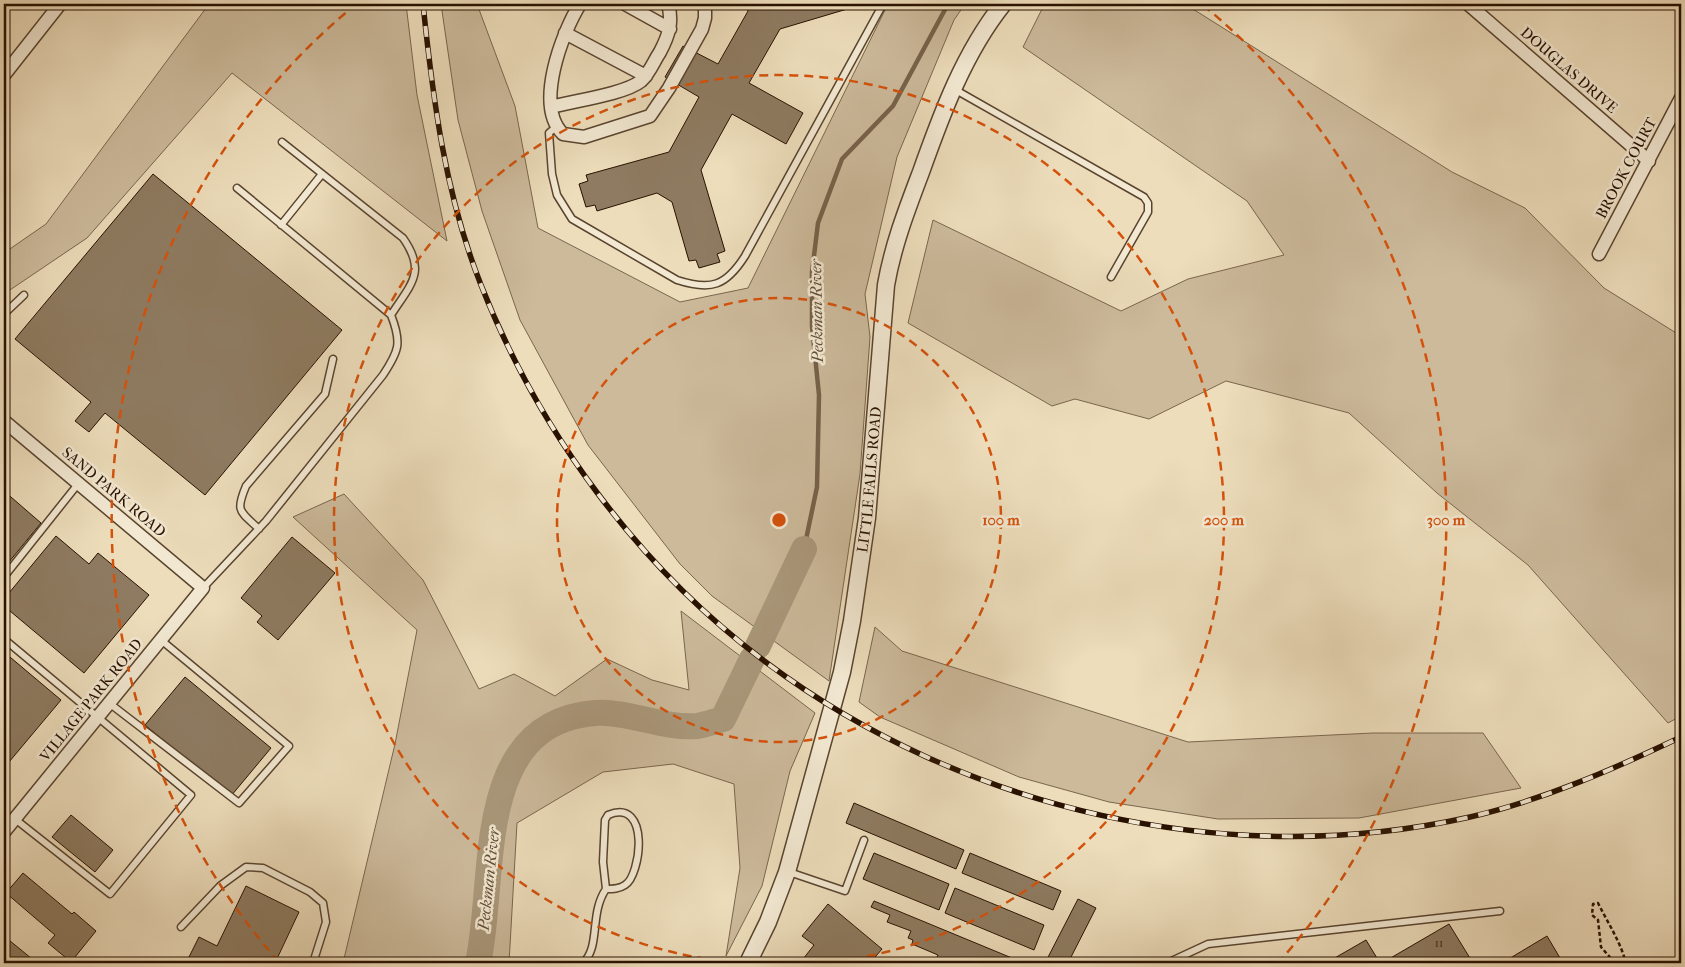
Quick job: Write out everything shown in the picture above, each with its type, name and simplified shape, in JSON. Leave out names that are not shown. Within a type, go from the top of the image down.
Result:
[{"type":"street","points":[[4,75],[60,4]]},
{"type":"street","points":[[580,4],[565,33],[555,67],[551,107],[552,119],[556,127],[563,134],[584,137],[650,116],[670,88],[702,29],[705,18],[705,4]]},
{"type":"street","points":[[625,4],[670,29]]},
{"type":"street","points":[[551,107],[631,86],[646,76],[670,29],[668,4]]},
{"type":"street","name":"LITTLE FALLS ROAD","points":[[748,963],[768,922],[787,872],[840,681],[852,621],[867,518],[886,285],[892,250],[953,89],[978,42],[1003,4]]},
{"type":"street","name":"DOUGLAS DRIVE","points":[[1468,4],[1648,161]]},
{"type":"street","points":[[565,33],[646,76]]},
{"type":"street","name":"BROOK COURT","points":[[1599,254],[1681,98]]},
{"type":"street","name":"SAND PARK ROAD","points":[[4,421],[203,588]]},
{"type":"street","name":"VILLAGE PARK ROAD","points":[[4,832],[203,588]]},
{"type":"lane","points":[[556,127],[550,133],[552,174],[557,195],[572,219],[676,280],[693,285],[719,284],[732,275],[745,256],[883,4]]},
{"type":"lane","points":[[953,89],[1144,197],[1148,203],[1148,212],[1111,277]]},
{"type":"lane","points":[[282,142],[404,238],[414,252],[417,266],[413,278],[391,316]]},
{"type":"lane","points":[[281,225],[322,174]]},
{"type":"lane","points":[[203,588],[259,529],[395,358],[399,345],[391,316],[237,188]]},
{"type":"lane","points":[[4,314],[24,295]]},
{"type":"lane","points":[[259,529],[240,511],[239,503],[246,486],[326,394],[333,359]]},
{"type":"lane","points":[[4,577],[78,484]]},
{"type":"lane","points":[[4,639],[191,795],[110,894],[15,819]]},
{"type":"lane","points":[[110,703],[239,803],[289,746],[161,640]]},
{"type":"lane","points":[[583,963],[589,958],[594,944],[593,928],[598,900],[606,889],[603,862],[605,820],[608,815],[622,812],[631,815],[637,823],[636,866],[633,878],[626,885],[615,889],[606,889]]},
{"type":"lane","points":[[787,872],[845,891],[864,840]]},
{"type":"lane","points":[[181,927],[220,886],[246,867],[263,868],[310,892],[324,903],[326,922],[314,963]]},
{"type":"lane","points":[[1167,963],[1179,961],[1208,944],[1500,911]]},
{"type":"path","points":[[1615,963],[1601,947],[1598,920],[1592,914],[1593,904],[1598,903],[1605,920],[1616,934],[1626,963]]},
{"type":"shaded area","points":[[209,4],[406,4],[417,95],[447,241],[232,73],[87,238],[4,294],[4,253],[46,224]]},
{"type":"shaded area","points":[[441,4],[477,4],[515,106],[538,228],[680,302],[748,288],[888,4],[965,4],[954,20],[897,157],[865,294],[870,337],[860,474],[829,681],[712,596],[680,564],[588,445],[520,320],[482,211],[458,120]]},
{"type":"shaded area","points":[[1048,4],[1185,4],[1452,172],[1525,208],[1604,288],[1681,336],[1681,716],[1668,723],[1528,565],[1437,493],[1349,413],[1226,381],[1149,419],[1075,399],[1052,406],[908,323],[933,220],[1121,311],[1188,279],[1284,255],[1247,201],[1023,47],[1042,9]]},
{"type":"shaded area","points":[[344,494],[423,580],[479,689],[514,674],[555,696],[607,659],[652,680],[689,690],[681,611],[815,713],[790,771],[762,886],[726,956],[740,868],[734,784],[673,764],[603,772],[517,823],[509,963],[343,963],[395,744],[417,630],[293,517]]},
{"type":"shaded area","points":[[875,627],[902,651],[1188,742],[1373,733],[1483,733],[1521,788],[1359,818],[1218,819],[1109,802],[1019,777],[880,717],[859,702]]},
{"type":"building","points":[[746,4],[864,4],[780,29],[749,83],[803,113],[786,144],[732,114],[701,170],[725,251],[717,254],[720,262],[699,268],[696,260],[689,261],[672,202],[657,193],[597,211],[595,205],[586,207],[579,184],[588,181],[586,175],[669,152],[699,97],[665,77],[683,46],[718,64],[748,11]]},
{"type":"building","points":[[153,174],[342,330],[205,495],[105,413],[89,432],[75,421],[91,402],[15,339]]},
{"type":"building","points":[[4,491],[41,523],[4,568]]},
{"type":"building","points":[[56,536],[89,564],[98,553],[149,595],[84,673],[4,606],[4,599]]},
{"type":"building","points":[[292,537],[335,573],[278,640],[257,622],[262,616],[241,598]]},
{"type":"building","points":[[4,652],[61,700],[4,768]]},
{"type":"building","points":[[185,677],[271,748],[231,796],[145,725]]},
{"type":"building","points":[[854,803],[964,850],[956,869],[846,823]]},
{"type":"building","points":[[71,815],[113,850],[95,872],[52,837]]},
{"type":"building","points":[[874,853],[949,884],[939,910],[863,879]]},
{"type":"building","points":[[970,853],[1061,891],[1053,910],[962,873]]},
{"type":"building","points":[[23,873],[72,914],[74,912],[96,931],[71,962],[48,943],[55,935],[6,893]]},
{"type":"building","points":[[246,886],[299,912],[275,963],[186,963],[199,937],[217,946]]},
{"type":"building","points":[[955,888],[1044,925],[1034,950],[945,913]]},
{"type":"building","points":[[1078,899],[1096,908],[1068,963],[1045,963]]},
{"type":"building","points":[[874,901],[1024,963],[952,963],[937,957],[938,955],[912,944],[913,940],[908,938],[911,931],[887,922],[890,915],[871,907]]},
{"type":"building","points":[[828,904],[882,949],[870,963],[800,963],[814,945],[802,936]]},
{"type":"building","points":[[1449,924],[1473,963],[1382,963]]},
{"type":"building","points":[[4,936],[37,963],[4,963]]},
{"type":"building","points":[[1547,936],[1563,963],[1502,963]]},
{"type":"building","points":[[1366,940],[1380,963],[1326,963]]},
{"type":"waterway","name":"Peckman River","points":[[804,549],[817,487],[819,395],[812,326],[812,272],[818,223],[842,159],[893,106],[948,4]]},
{"type":"waterway","name":"Peckman River","points":[[758,646],[804,549]]},
{"type":"waterway","name":"Peckman River","points":[[478,963],[497,810],[508,774],[527,744],[555,723],[595,713],[608,713],[684,726],[700,725],[723,719],[752,659]]},
{"type":"railway","points":[[423,4],[436,111],[449,181],[458,216],[481,285],[505,340],[532,393],[563,444],[598,494],[676,585],[720,626],[767,663],[844,714],[926,757],[1012,791],[1102,815],[1193,831],[1286,836],[1378,832],[1470,817],[1524,802],[1578,783],[1681,737]]}]
